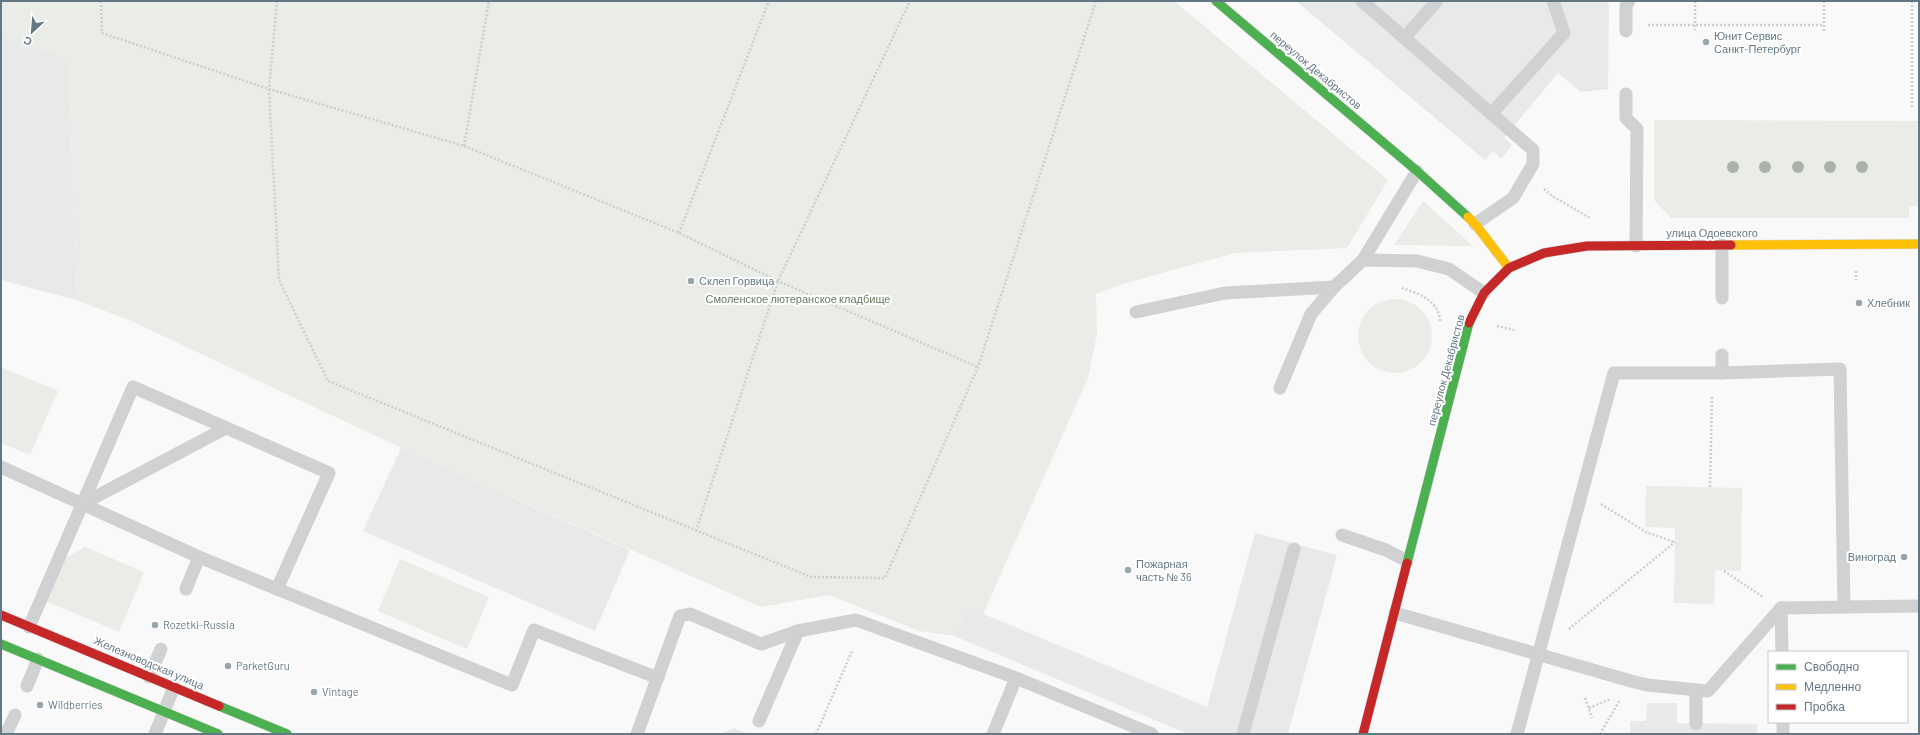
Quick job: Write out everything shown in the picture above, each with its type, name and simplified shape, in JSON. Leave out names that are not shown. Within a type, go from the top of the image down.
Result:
[{"type":"street","name":"переулок Декабристов","points":[[1216,1],[1417,171],[1475,224],[1509,268],[1484,293],[1470,319],[1363,734]]},
{"type":"street","name":"улица Одоевского","points":[[1509,268],[1544,254],[1580,247],[1919,244]]},
{"type":"street","name":"Железноводская улица","points":[[1,615],[287,734]]},
{"type":"street","points":[[1,644],[218,734]]},
{"type":"lane","points":[[1362,1],[1533,150],[1533,164],[1513,198],[1475,224]]},
{"type":"lane","points":[[1404,38],[1437,1]]},
{"type":"lane","points":[[1491,114],[1564,33],[1553,1]]},
{"type":"lane","points":[[1627,28],[1626,6],[1629,1]]},
{"type":"lane","points":[[1626,94],[1626,118],[1637,129],[1636,246]]},
{"type":"lane","points":[[1280,388],[1311,314],[1334,287],[1364,260],[1417,171]]},
{"type":"lane","points":[[1722,245],[1722,298]]},
{"type":"lane","points":[[1364,260],[1417,261],[1449,269],[1484,293]]},
{"type":"lane","points":[[1136,312],[1225,293],[1334,287]]},
{"type":"lane","points":[[1717,373],[1722,355]]},
{"type":"lane","points":[[1517,734],[1614,373],[1717,373],[1840,369],[1844,607]]},
{"type":"lane","points":[[29,627],[133,387],[329,473],[277,589]]},
{"type":"lane","points":[[82,504],[226,428]]},
{"type":"lane","points":[[1,467],[199,557],[512,684],[534,630],[658,678]]},
{"type":"lane","points":[[1342,535],[1386,550],[1407,561]]},
{"type":"lane","points":[[1243,734],[1294,549]]},
{"type":"lane","points":[[186,589],[199,557]]},
{"type":"lane","points":[[1395,612],[1647,685],[1708,691],[1781,608],[1919,606]]},
{"type":"lane","points":[[1781,608],[1782,651]]},
{"type":"lane","points":[[637,734],[680,616],[690,614],[761,644],[798,631],[856,620],[1016,678],[1152,734]]},
{"type":"lane","points":[[759,721],[798,631]]},
{"type":"lane","points":[[150,677],[161,649]]},
{"type":"lane","points":[[27,686],[38,660]]},
{"type":"lane","points":[[993,734],[1016,678]]},
{"type":"lane","points":[[155,734],[174,687]]},
{"type":"lane","points":[[1696,690],[1696,724]]},
{"type":"lane","points":[[8,730],[15,715]]},
{"type":"lane","points":[[1783,723],[1783,734]]},
{"type":"path","points":[[101,1],[102,32],[269,89],[464,146],[679,233],[778,281],[978,367]]},
{"type":"path","points":[[277,1],[269,89],[279,280],[328,381],[811,577],[885,578],[978,367],[1096,1]]},
{"type":"path","points":[[464,146],[489,1]]},
{"type":"path","points":[[679,233],[769,1]]},
{"type":"path","points":[[696,530],[778,281],[910,1]]},
{"type":"path","points":[[1695,1],[1695,30]]},
{"type":"path","points":[[1824,1],[1824,31]]},
{"type":"path","points":[[1912,1],[1912,108]]},
{"type":"path","points":[[1627,28],[1695,24],[1824,25]]},
{"type":"path","points":[[1526,175],[1552,196],[1596,222]]},
{"type":"path","points":[[1710,487],[1717,373]]},
{"type":"path","points":[[1568,630],[1675,542],[1646,532],[1582,492]]},
{"type":"path","points":[[1724,570],[1781,608]]},
{"type":"path","points":[[816,734],[852,651]]},
{"type":"path","points":[[1589,708],[1623,695],[1600,734]]},
{"type":"path","points":[[1585,698],[1592,718]]},
{"type":"shaded area","points":[[1296,1],[1607,1],[1609,7],[1608,89],[1581,92],[1558,73],[1504,138],[1512,145],[1501,159],[1493,151],[1485,160]]},
{"type":"shaded area","points":[[1,35],[69,58],[76,300],[1,280]]},
{"type":"shaded area","points":[[401,448],[630,550],[595,631],[363,531]]},
{"type":"shaded area","points":[[1255,533],[1337,555],[1288,734],[1188,734],[954,636],[967,607],[1207,707]]},
{"type":"shaded area","points":[[1647,703],[1677,703],[1677,723],[1757,724],[1757,734],[1630,734],[1630,721],[1646,721]]},
{"type":"shaded area","points":[[734,728],[748,734],[720,734]]},
{"type":"green space","name":"Смоленское лютеранское кладбище","points":[[1,1],[1174,1],[1388,180],[1347,248],[1235,253],[1122,284],[1096,294],[1097,334],[1088,378],[983,614],[967,607],[954,636],[919,631],[829,595],[761,607],[412,453],[129,320],[76,300],[69,58],[1,35]]},
{"type":"green space","points":[[1654,120],[1919,121],[1919,206],[1909,206],[1909,218],[1671,218],[1654,200]]},
{"type":"green space","points":[[1423,201],[1473,246],[1394,245]]},
{"type":"green space","points":[[1395,299],[1416,305],[1426,315],[1432,336],[1426,357],[1416,367],[1395,373],[1374,367],[1364,357],[1358,336],[1364,315],[1374,305]]},
{"type":"green space","points":[[1,367],[58,391],[30,455],[1,443]]},
{"type":"green space","points":[[1646,486],[1742,488],[1741,571],[1715,570],[1714,604],[1674,603],[1675,528],[1645,527]]},
{"type":"green space","points":[[85,547],[144,572],[119,632],[46,601],[66,558]]},
{"type":"green space","points":[[400,559],[489,597],[467,649],[378,611]]},
{"type":"traffic: fast","points":[[1216,1],[1417,171],[1468,217]]},
{"type":"traffic: fast","points":[[1407,563],[1469,323]]},
{"type":"traffic: fast","points":[[1,644],[218,734]]},
{"type":"traffic: fast","points":[[219,706],[287,734]]},
{"type":"traffic: slow","points":[[1468,217],[1509,268]]},
{"type":"traffic: slow","points":[[1731,245],[1919,244]]},
{"type":"traffic: jam","points":[[1469,323],[1484,293],[1509,268],[1544,253],[1587,246],[1731,245]]},
{"type":"traffic: jam","points":[[1363,734],[1407,563]]},
{"type":"traffic: jam","points":[[1,615],[219,706]]},
{"type":"place","name":"Юнит Сервис Санкт-Петербург","points":[[1706,42]]},
{"type":"place","name":"Склеп Горвица","points":[[691,281]]},
{"type":"place","name":"Хлебник","points":[[1859,303]]},
{"type":"place","name":"Виноград","points":[[1904,557]]},
{"type":"place","name":"Пожарная часть № 36","points":[[1128,570]]},
{"type":"place","name":"Rozetki-Russia","points":[[155,625]]},
{"type":"place","name":"ParketGuru","points":[[228,666]]},
{"type":"place","name":"Vintage","points":[[314,692]]},
{"type":"place","name":"Wildberries","points":[[40,705]]}]
